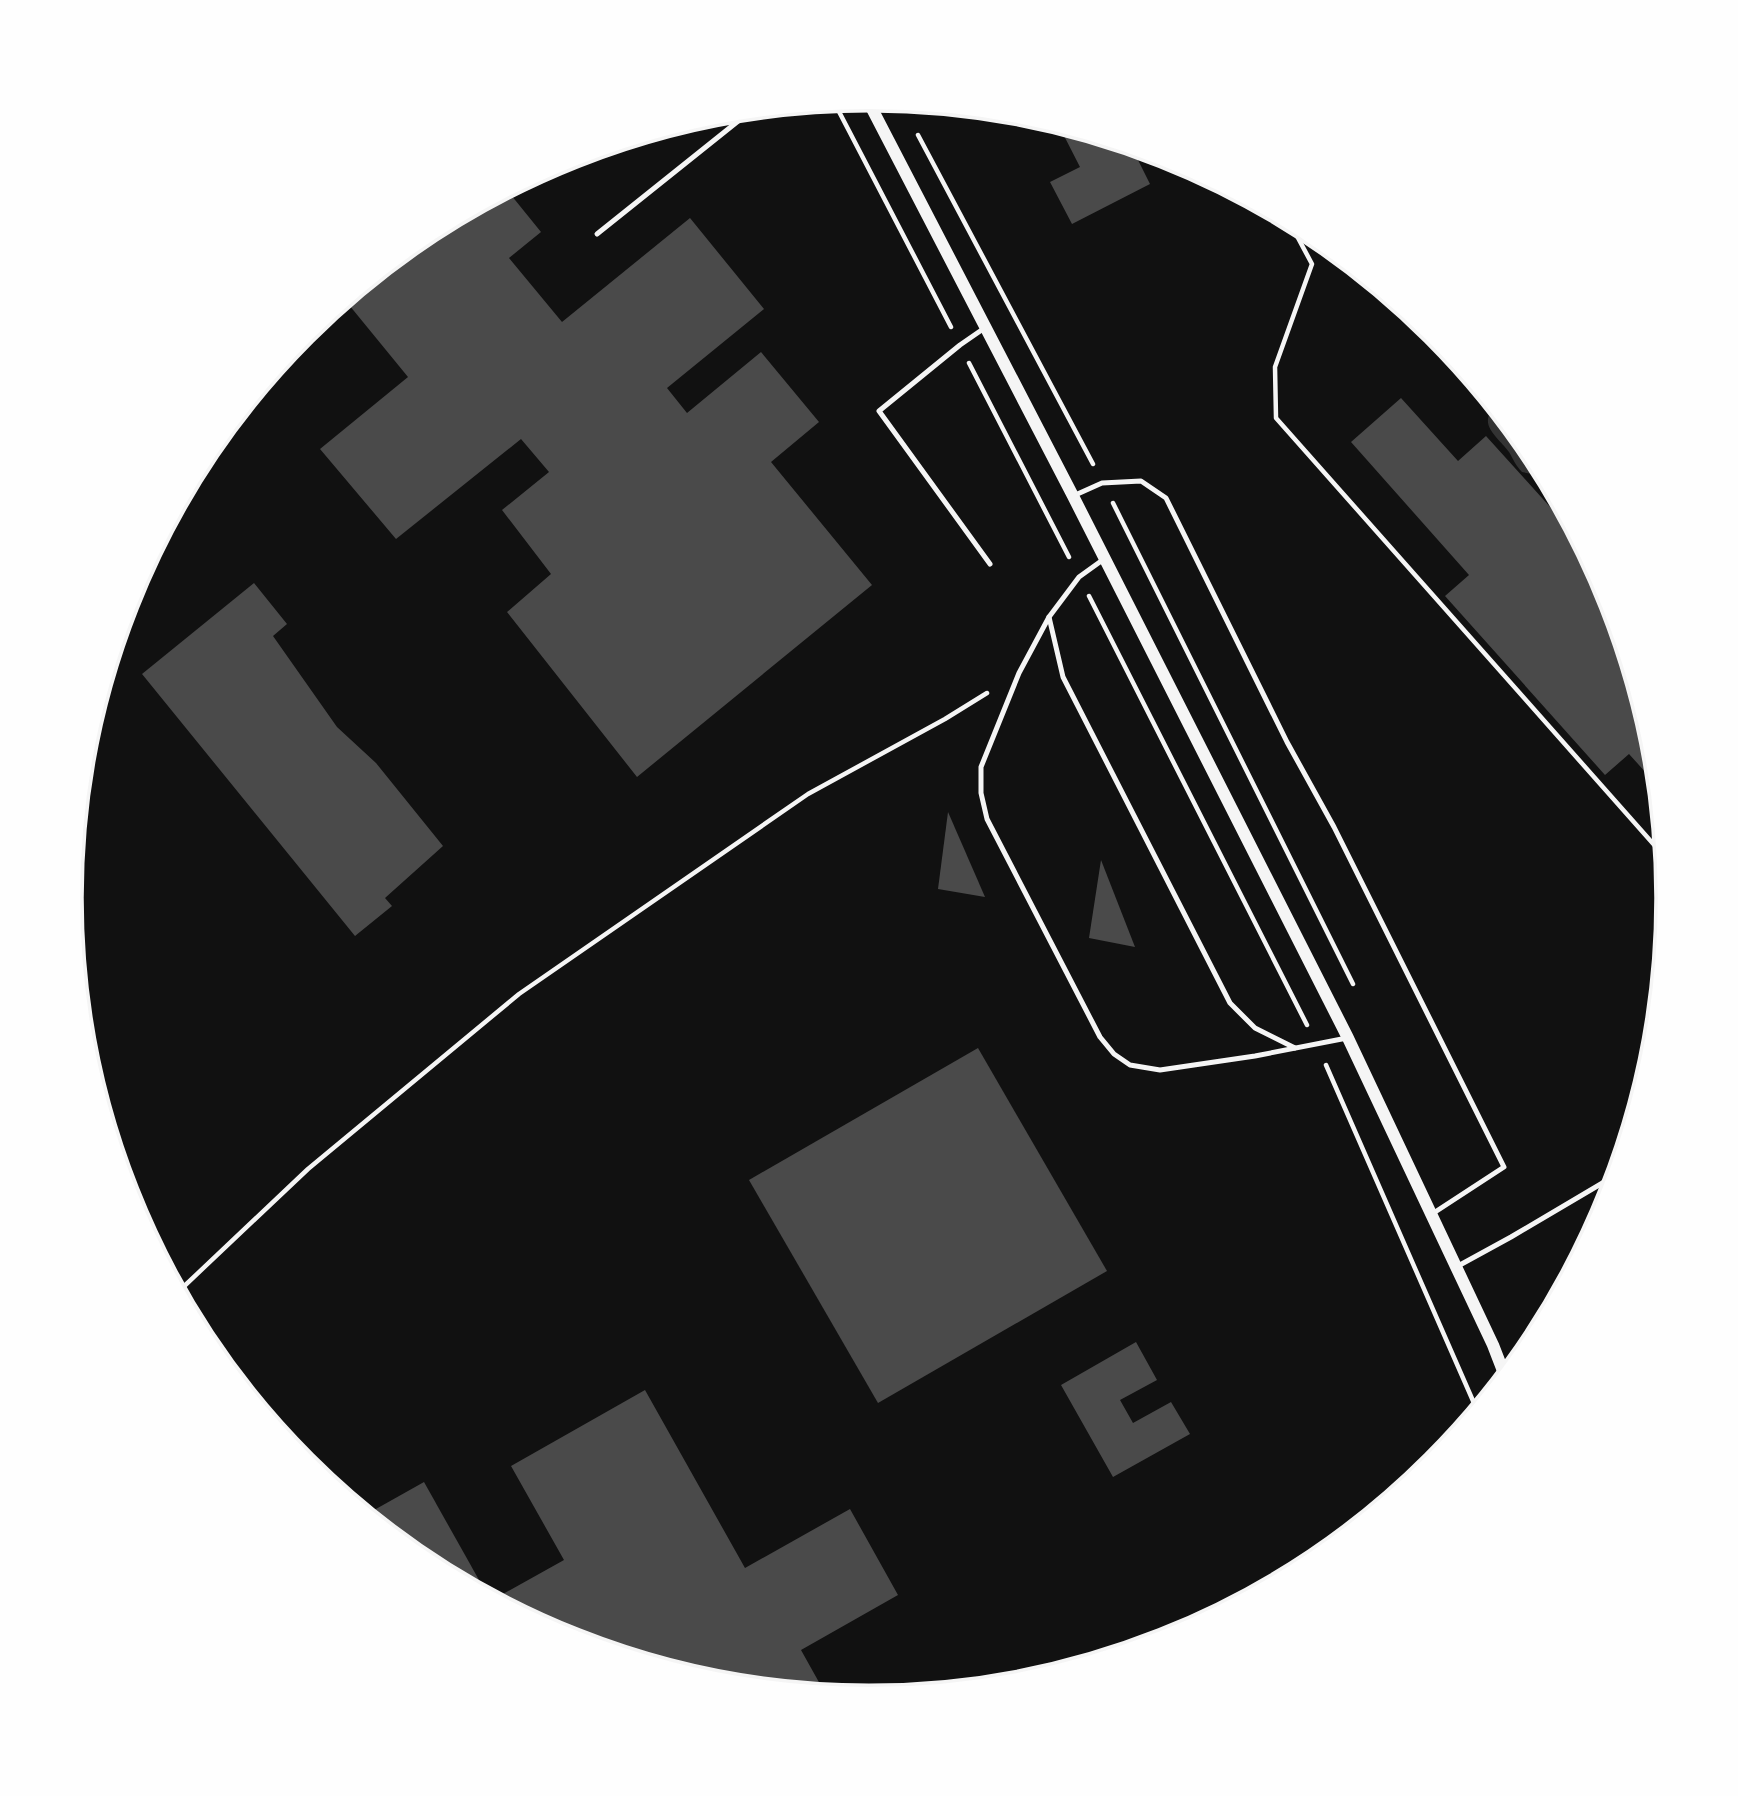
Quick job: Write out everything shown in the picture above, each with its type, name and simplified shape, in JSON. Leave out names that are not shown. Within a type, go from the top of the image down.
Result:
[{"type":"street","points":[[873,111],[1073,496],[1348,1038],[1501,1366]]},
{"type":"lane","points":[[597,234],[736,123]]},
{"type":"lane","points":[[986,327],[879,411],[990,564]]},
{"type":"lane","points":[[1073,496],[1102,482],[1141,481],[1166,498],[1287,742],[1334,827],[1425,1008],[1504,1167],[1432,1214]]},
{"type":"lane","points":[[1104,559],[1079,577],[1049,617],[1019,673],[981,767],[981,793],[987,819],[1100,1037],[1114,1054],[1130,1065],[1160,1070],[1348,1038]]},
{"type":"lane","points":[[1049,617],[1063,677],[1230,1003],[1255,1028],[1295,1048]]},
{"type":"lane","points":[[1456,1267],[1602,1183]]},
{"type":"path","points":[[839,112],[1317,1045],[1473,1402]]},
{"type":"path","points":[[1299,240],[1312,264],[1275,367],[1276,418],[1654,844]]},
{"type":"path","points":[[185,1285],[308,1169],[519,994],[808,794],[945,719],[1019,673]]},
{"type":"shaded area","points":[[1490,415],[1531,474],[1522,472],[1518,467],[1492,431],[1488,420]]},
{"type":"building","points":[[1064,136],[1137,159],[1150,184],[1072,224],[1050,182],[1080,167]]},
{"type":"building","points":[[512,197],[541,232],[509,258],[562,322],[690,218],[764,309],[667,388],[687,413],[761,352],[819,422],[771,462],[872,585],[637,777],[507,612],[551,574],[502,510],[549,472],[521,439],[396,539],[320,449],[408,377],[350,306],[432,244],[476,217]]},
{"type":"building","points":[[1401,398],[1458,461],[1486,436],[1553,510],[1575,550],[1614,645],[1629,694],[1645,772],[1629,754],[1605,775],[1445,596],[1469,575],[1351,442]]},
{"type":"building","points":[[254,583],[287,624],[273,636],[337,727],[376,763],[443,846],[385,898],[392,906],[355,936],[142,674]]},
{"type":"building","points":[[948,812],[985,897],[938,889]]},
{"type":"building","points":[[1101,860],[1135,947],[1089,938]]},
{"type":"building","points":[[978,1048],[1107,1271],[878,1403],[749,1180]]},
{"type":"building","points":[[1136,1342],[1157,1380],[1120,1400],[1133,1423],[1171,1402],[1190,1434],[1113,1477],[1061,1385]]},
{"type":"building","points":[[645,1390],[745,1568],[850,1509],[898,1595],[801,1650],[819,1683],[716,1670],[616,1643],[568,1625],[503,1594],[564,1560],[511,1466]]},
{"type":"building","points":[[424,1482],[480,1581],[432,1552],[375,1510]]}]
